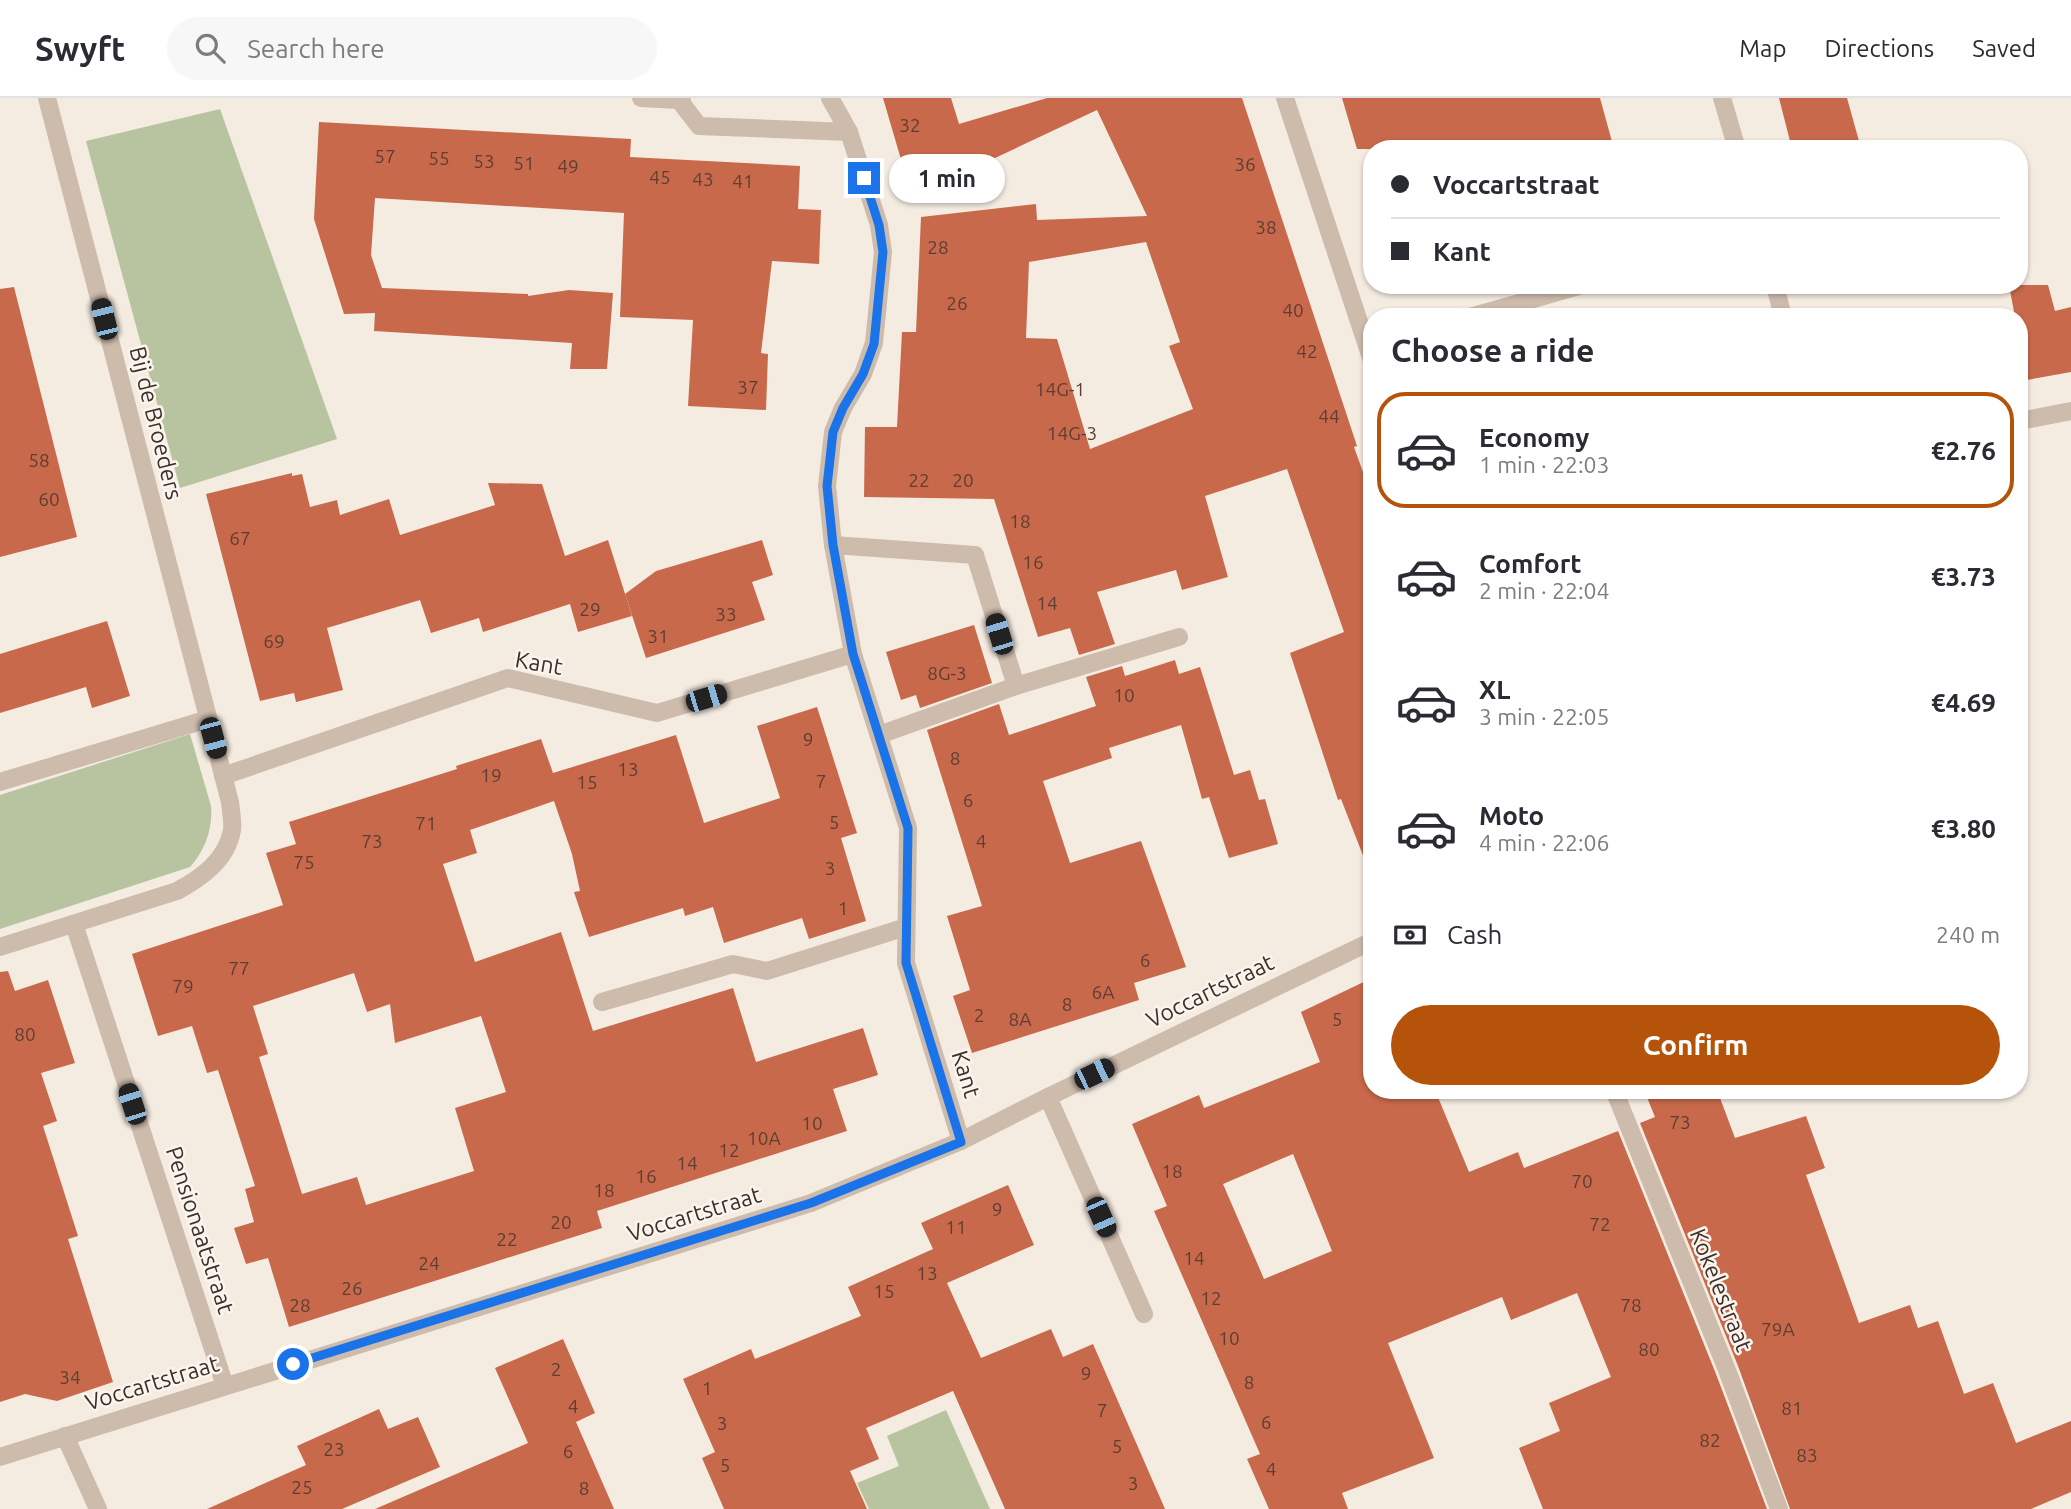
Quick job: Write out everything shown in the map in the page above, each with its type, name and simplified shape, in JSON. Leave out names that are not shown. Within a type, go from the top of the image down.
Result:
[{"type":"street","name":"Bij de Broeders","points":[[47,98],[230,802],[232,831],[220,856],[203,877],[177,891],[74,924]]},
{"type":"street","points":[[641,98],[681,99],[699,126],[849,132]]},
{"type":"street","name":"Kant","points":[[830,98],[849,132],[879,225],[883,252],[874,344],[863,374],[843,408],[833,432],[827,486],[833,545],[853,654],[908,828],[906,963],[961,1142]]},
{"type":"street","points":[[1285,98],[1363,329]]},
{"type":"street","points":[[1722,98],[1734,140]]},
{"type":"street","points":[[1502,308],[1550,294]]},
{"type":"street","points":[[2028,419],[2071,411]]},
{"type":"street","points":[[833,545],[975,555],[1016,686]]},
{"type":"street","points":[[879,735],[1016,686],[1179,638]]},
{"type":"street","name":"Kant","points":[[223,776],[508,678],[657,713],[853,654]]},
{"type":"street","points":[[0,782],[208,719]]},
{"type":"street","points":[[0,947],[74,924]]},
{"type":"street","name":"Pensionaatstraat","points":[[74,924],[225,1386]]},
{"type":"street","points":[[602,1002],[733,964],[767,971],[905,927]]},
{"type":"street","name":"Voccartstraat","points":[[0,1457],[811,1203],[961,1142],[1048,1097],[1363,945]]},
{"type":"street","points":[[1048,1097],[1144,1314]]},
{"type":"street","name":"Kokelestraat","points":[[1618,1099],[1727,1370],[1779,1509]]},
{"type":"street","points":[[65,1436],[98,1509]]},
{"type":"green space","points":[[220,109],[337,439],[180,488],[86,141]]},
{"type":"green space","points":[[190,734],[211,806],[211,823],[200,854],[190,867],[0,929],[0,795]]},
{"type":"green space","points":[[946,1410],[990,1509],[869,1509],[857,1483],[899,1466],[887,1436]]},
{"type":"building","points":[[883,98],[951,98],[959,124],[1047,98],[1242,98],[1357,446],[1354,447],[1363,472],[1363,856],[1341,799],[1338,800],[1290,653],[1344,632],[1287,469],[1205,496],[1228,577],[1182,590],[1176,570],[1097,592],[1115,644],[1079,655],[1070,628],[1038,637],[994,499],[864,497],[865,427],[897,427],[902,332],[916,332],[921,217],[1036,204],[1037,220],[1147,216],[1097,110],[912,197]],"holes":[[[1146,242],[1180,342],[1169,346],[1193,409],[1090,449],[1057,339],[1026,338],[1029,262]]]},
{"type":"building","points":[[1342,98],[1600,98],[1612,140],[1363,140],[1363,149],[1357,149]]},
{"type":"building","points":[[1779,98],[1847,98],[1859,140],[1790,140]]},
{"type":"building","points":[[319,122],[631,139],[630,157],[800,166],[798,209],[821,210],[819,264],[772,261],[761,353],[768,354],[766,410],[688,406],[693,320],[620,317],[624,213],[375,198],[371,255],[382,288],[528,296],[569,290],[613,293],[607,369],[570,369],[572,343],[374,331],[375,313],[344,314],[314,219]]},
{"type":"building","points":[[2028,285],[2048,285],[2055,311],[2071,307],[2071,372],[2028,380],[2028,308],[2013,308],[2011,294],[2028,294]]},
{"type":"building","points":[[14,287],[77,537],[0,557],[0,289]]},
{"type":"building","points":[[292,473],[292,476],[302,474],[310,507],[337,500],[340,515],[389,499],[400,535],[495,505],[488,483],[542,484],[565,556],[608,540],[632,616],[578,632],[570,604],[483,632],[479,618],[431,633],[420,600],[327,628],[343,690],[296,702],[294,693],[260,701],[206,494]]},
{"type":"building","points":[[762,540],[773,575],[752,582],[765,620],[646,658],[625,594],[656,571]]},
{"type":"building","points":[[107,621],[130,696],[92,708],[86,687],[0,713],[0,654]]},
{"type":"building","points":[[974,625],[992,683],[920,708],[916,695],[901,700],[886,652]]},
{"type":"building","points":[[1175,660],[1179,674],[1200,667],[1234,775],[1250,770],[1259,800],[1265,799],[1278,844],[1229,858],[1209,797],[1202,799],[1181,725],[1109,748],[1112,758],[1043,781],[1070,863],[1141,841],[1186,967],[1134,983],[1139,1000],[972,1053],[953,996],[970,990],[947,916],[982,906],[927,730],[999,704],[1009,735],[1096,706],[1086,677],[1122,666],[1125,676]]},
{"type":"building","points":[[817,707],[857,833],[841,838],[866,921],[809,939],[802,918],[724,943],[713,907],[685,916],[683,908],[589,937],[574,892],[580,891],[572,854],[554,801],[470,830],[477,853],[443,864],[475,962],[561,932],[593,1031],[733,988],[756,1062],[863,1028],[878,1075],[833,1089],[847,1131],[597,1211],[602,1228],[289,1327],[268,1258],[246,1264],[234,1228],[254,1222],[245,1189],[255,1186],[218,1070],[207,1073],[192,1026],[158,1036],[132,954],[283,905],[266,853],[296,844],[289,822],[457,769],[456,766],[541,739],[553,773],[676,735],[704,823],[780,798],[757,726]],"holes":[[[354,973],[367,1012],[390,1004],[395,1043],[481,1016],[506,1092],[455,1108],[474,1171],[366,1205],[357,1177],[302,1194],[259,1057],[268,1054],[253,1006]]]},
{"type":"building","points":[[8,971],[15,991],[48,980],[75,1063],[41,1073],[57,1121],[43,1126],[78,1236],[68,1239],[113,1382],[57,1401],[25,1394],[0,1402],[0,972]]},
{"type":"building","points":[[1363,982],[1363,1099],[1439,1099],[1469,1172],[1518,1152],[1524,1168],[1618,1131],[1767,1509],[1543,1509],[1519,1448],[1560,1431],[1549,1403],[1611,1377],[1577,1293],[1511,1320],[1502,1297],[1388,1343],[1434,1458],[1342,1493],[1348,1509],[1269,1509],[1247,1459],[1260,1454],[1154,1211],[1167,1206],[1132,1124],[1199,1095],[1204,1108],[1320,1062],[1301,1012]],"holes":[[[1293,1154],[1332,1251],[1264,1279],[1223,1184]]]},
{"type":"building","points":[[1648,1099],[1720,1099],[1735,1138],[1806,1116],[1825,1168],[1806,1175],[1859,1323],[1910,1305],[1918,1328],[1938,1321],[1964,1394],[1993,1383],[2016,1443],[2071,1421],[2071,1492],[2031,1509],[1790,1509],[1738,1366],[1640,1123],[1655,1117]]},
{"type":"building","points":[[1008,1185],[1034,1245],[947,1283],[981,1358],[1051,1329],[1063,1357],[1093,1344],[1165,1509],[1005,1509],[953,1391],[866,1428],[879,1459],[850,1471],[867,1509],[724,1509],[702,1458],[715,1452],[683,1379],[751,1349],[755,1359],[861,1316],[848,1287],[933,1249],[921,1223]]},
{"type":"building","points":[[563,1339],[595,1413],[576,1422],[614,1509],[375,1509],[528,1443],[495,1368]]},
{"type":"building","points":[[379,1409],[388,1429],[418,1417],[440,1467],[342,1509],[207,1509],[306,1465],[297,1446]]},
{"type":"route","points":[[293,1364],[811,1203],[961,1142],[906,963],[908,828],[853,654],[833,545],[827,486],[833,432],[843,408],[863,374],[874,344],[883,252],[879,225],[864,178]]}]
